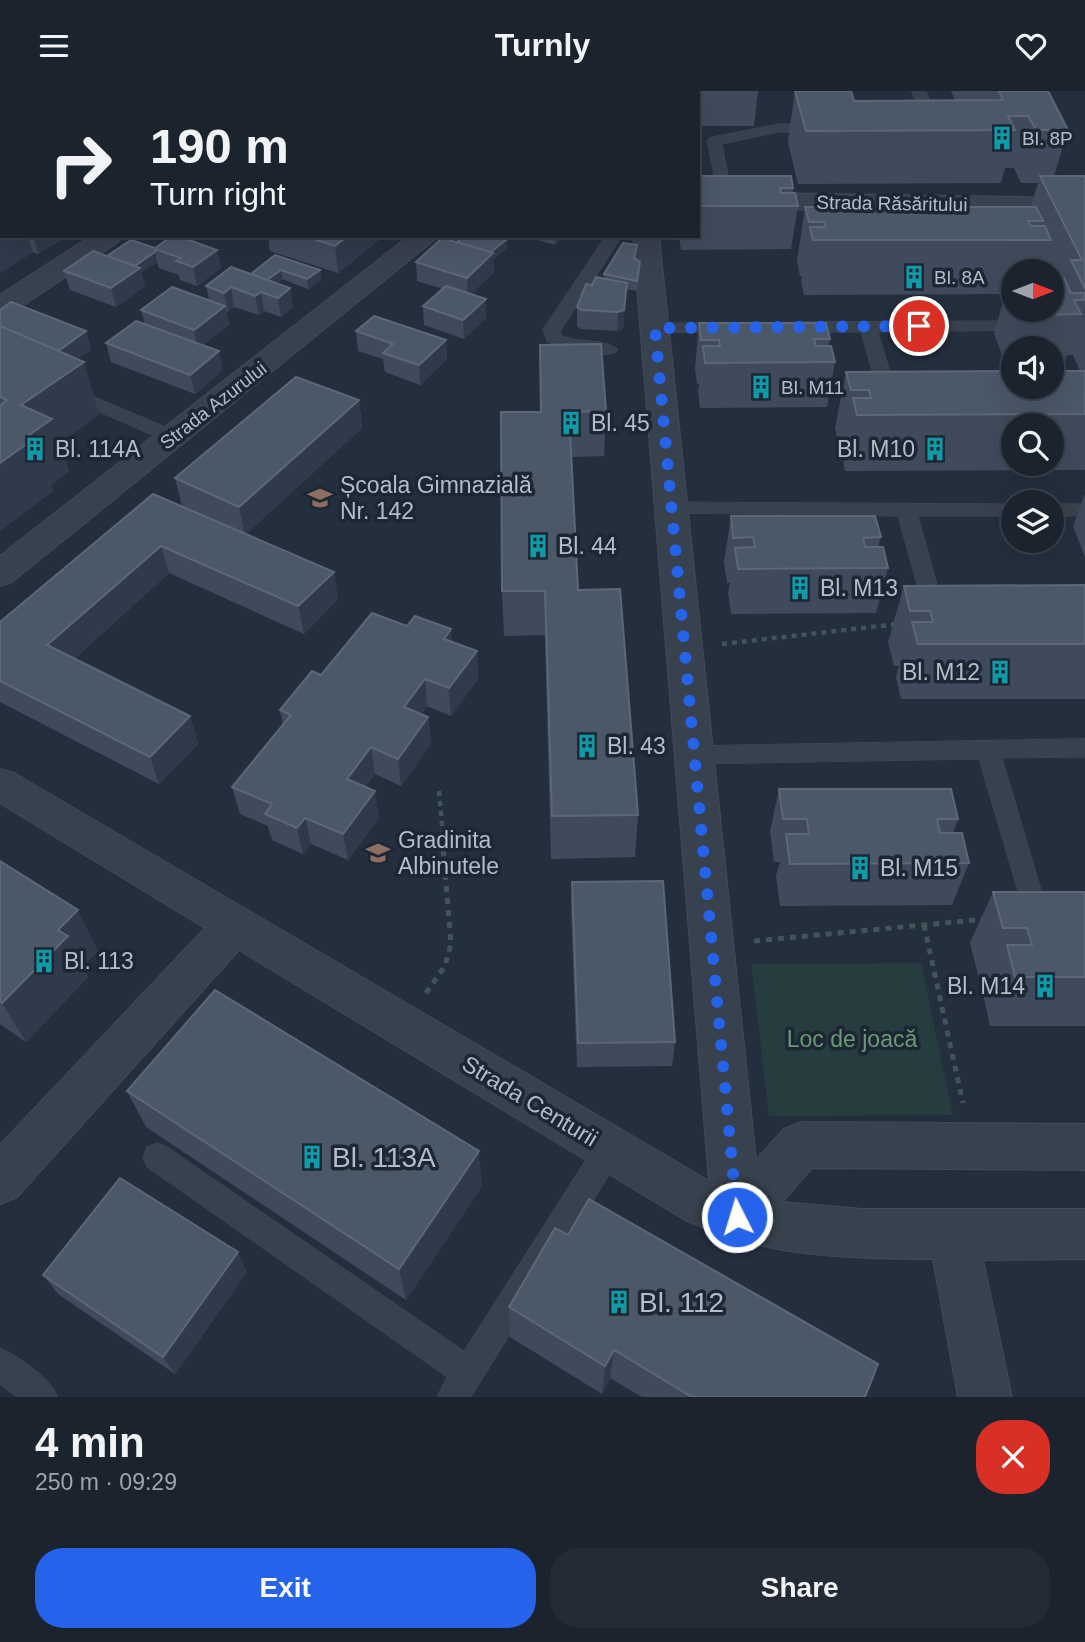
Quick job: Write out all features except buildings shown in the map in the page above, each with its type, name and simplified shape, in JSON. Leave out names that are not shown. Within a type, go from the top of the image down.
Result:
[{"type":"street","name":"Strada Răsăritului","points":[[700,200],[1085,206]]},
{"type":"street","points":[[0,309],[106,238]]},
{"type":"street","name":"Strada Azurului","points":[[0,574],[423,238]]},
{"type":"street","points":[[646,238],[737,1217]]},
{"type":"street","name":"Strada Centurii","points":[[0,783],[608,1149],[687,1195],[737,1217],[809,1230],[953,1235],[1085,1234]]},
{"type":"street","points":[[0,1180],[236,924]]},
{"type":"street","points":[[737,1217],[800,1145],[1085,1147]]},
{"type":"street","points":[[953,1235],[985,1397]]},
{"type":"lane","points":[[907,128],[928,126],[932,123],[919,91]]},
{"type":"lane","points":[[725,201],[714,141],[779,128],[831,128]]},
{"type":"lane","points":[[609,350],[565,344],[553,337],[552,330],[613,238]]},
{"type":"lane","points":[[775,327],[1021,326]]},
{"type":"lane","points":[[868,327],[890,404],[905,412]]},
{"type":"lane","points":[[655,328],[748,328]]},
{"type":"lane","points":[[61,381],[73,386],[78,395],[173,437]]},
{"type":"lane","points":[[671,508],[1001,510]]},
{"type":"lane","points":[[906,509],[944,620]]},
{"type":"lane","points":[[1064,510],[1085,509]]},
{"type":"lane","points":[[694,755],[1085,748]]},
{"type":"lane","points":[[988,750],[1035,914],[1085,914]]},
{"type":"lane","points":[[157,1157],[461,1385],[608,1149]]},
{"type":"lane","points":[[0,1364],[43,1397]]},
{"type":"path","points":[[684,648],[944,620]]},
{"type":"path","points":[[403,1024],[445,966],[451,944],[439,792]]},
{"type":"path","points":[[713,945],[1035,914]]},
{"type":"path","points":[[924,925],[972,1145]]},
{"type":"green space","name":"Loc de joacă","points":[[921,963],[953,1115],[769,1116],[751,964]]},
{"type":"place","name":"Bl. 8P","points":[[1002,138]]},
{"type":"place","name":"Bl. 8A","points":[[914,277]]},
{"type":"place","name":"Bl. M11","points":[[761,387]]},
{"type":"place","name":"Bl. 45","points":[[571,423]]},
{"type":"place","name":"Bl. 114A","points":[[35,449]]},
{"type":"place","name":"Bl. M10","points":[[935,449]]},
{"type":"place","name":"Școala Gimnazială Nr. 142","points":[[320,498]]},
{"type":"place","name":"Bl. 44","points":[[538,546]]},
{"type":"place","name":"Bl. M13","points":[[800,588]]},
{"type":"place","name":"Bl. M12","points":[[1000,672]]},
{"type":"place","name":"Bl. 43","points":[[587,746]]},
{"type":"place","name":"Gradinita Albinutele","points":[[378,853]]},
{"type":"place","name":"Bl. M15","points":[[860,868]]},
{"type":"place","name":"Bl. 113","points":[[44,961]]},
{"type":"place","name":"Bl. M14","points":[[1045,986]]},
{"type":"place","name":"Bl. 113A","points":[[312,1157]]},
{"type":"place","name":"Bl. 112","points":[[619,1302]]},
{"type":"route","points":[[737,1217],[655,328],[919,326]]}]
